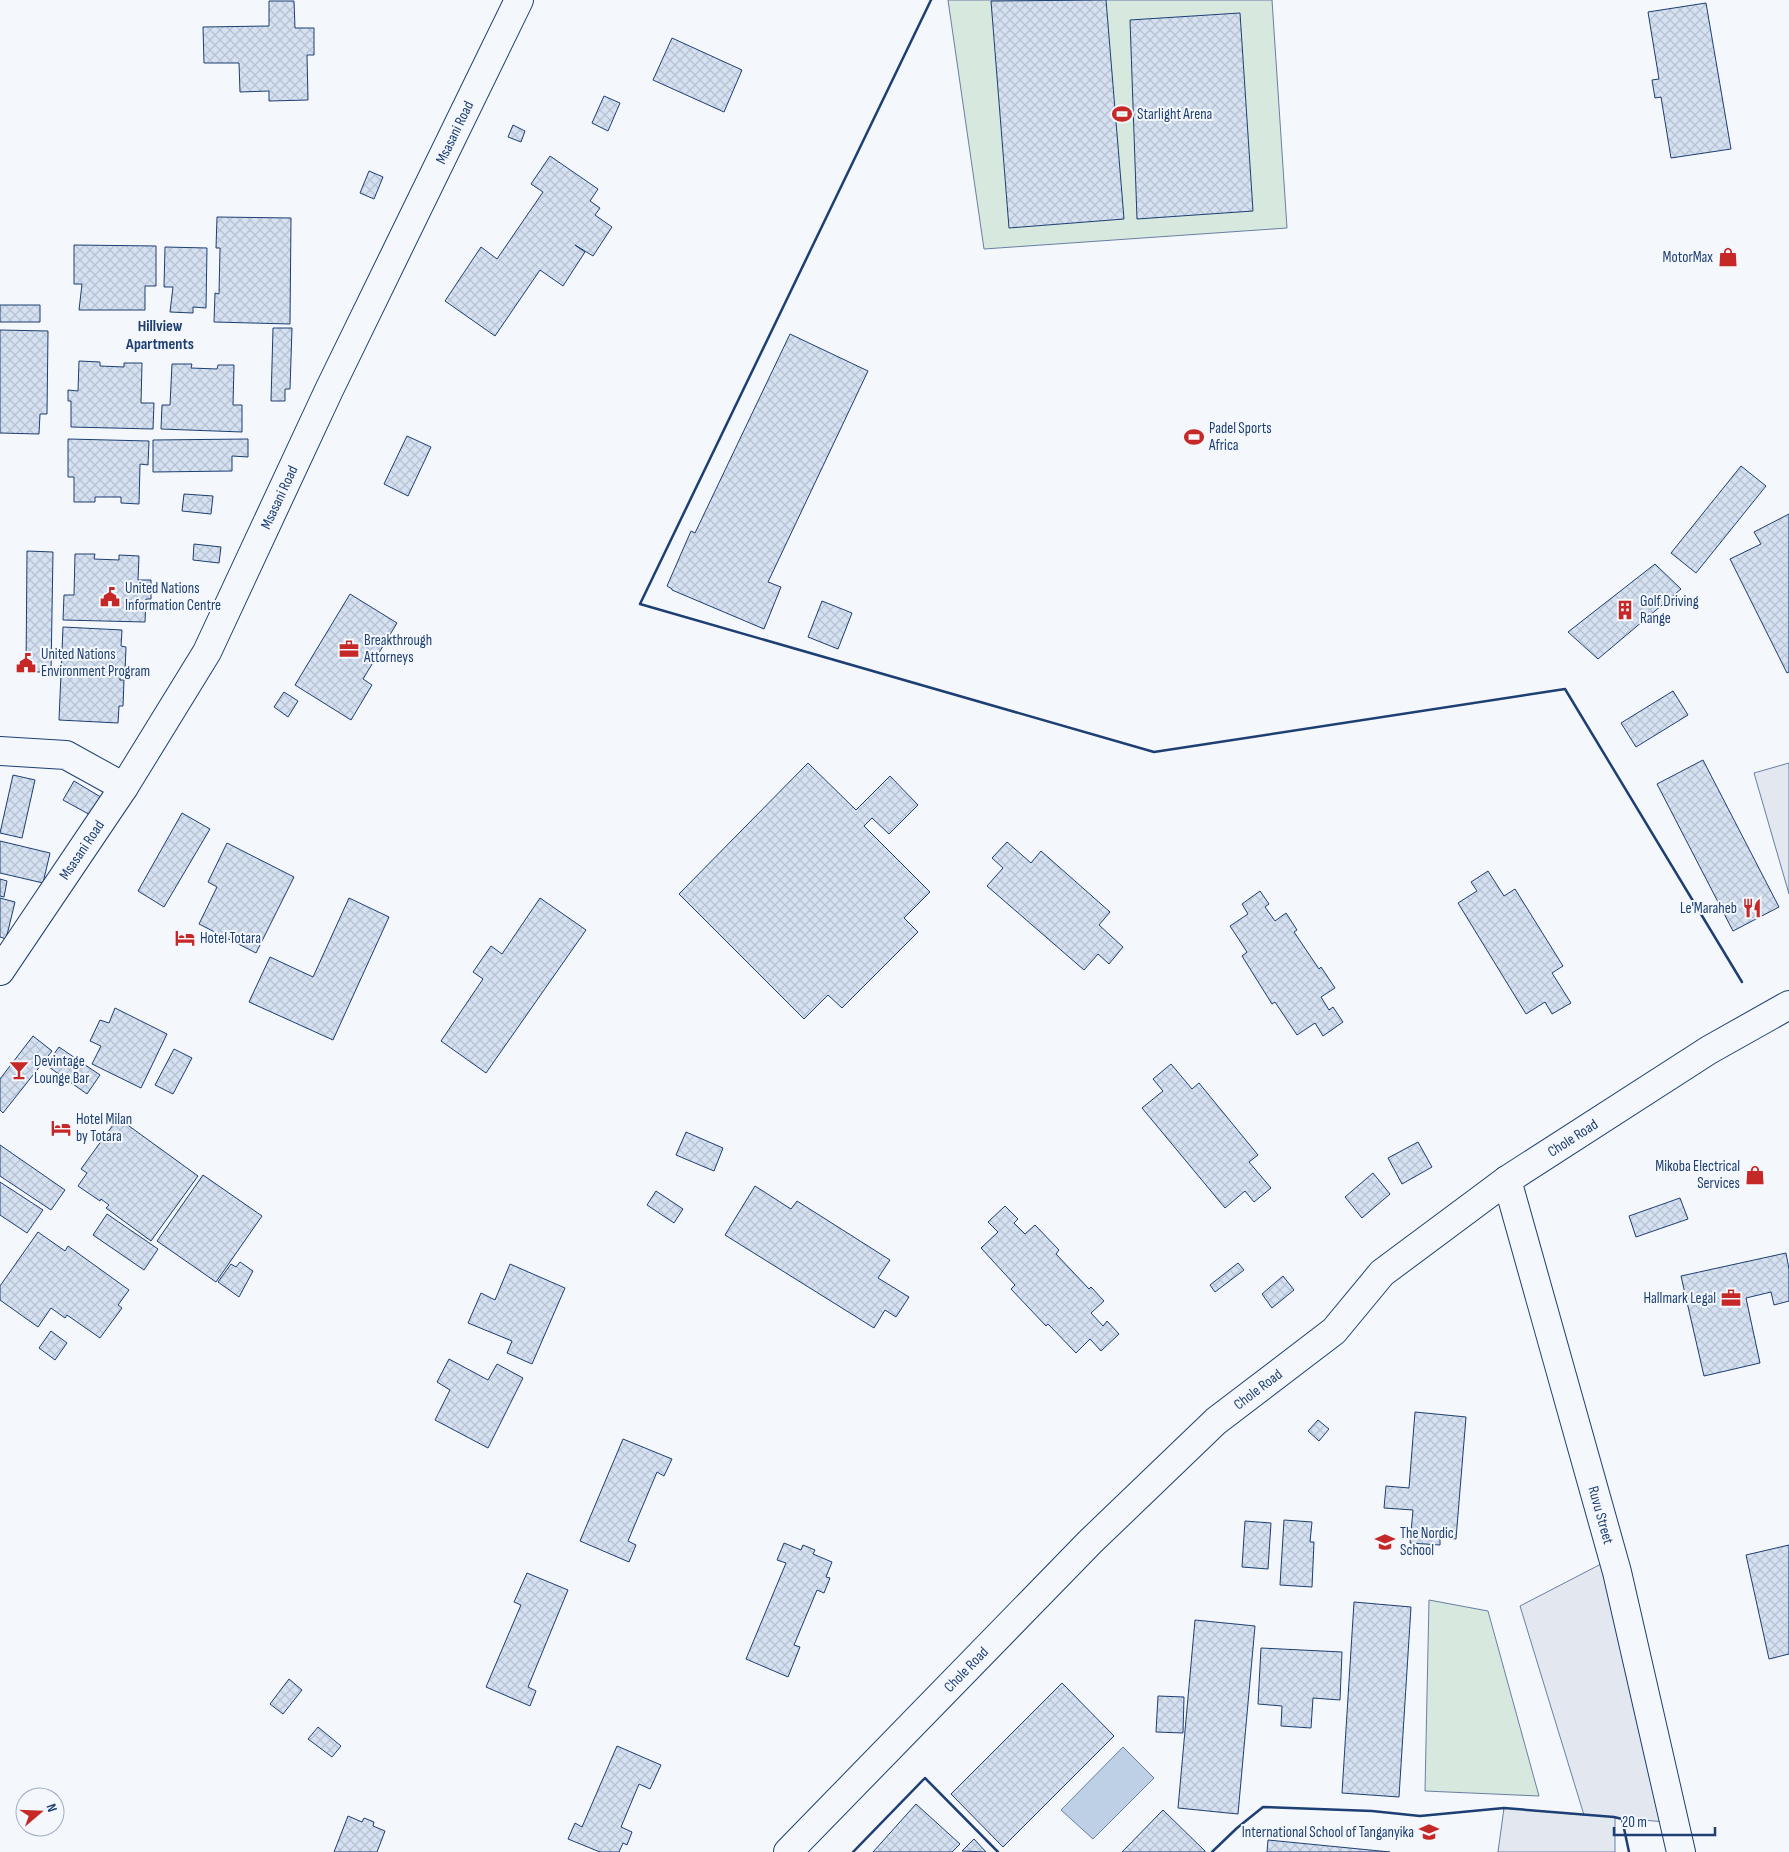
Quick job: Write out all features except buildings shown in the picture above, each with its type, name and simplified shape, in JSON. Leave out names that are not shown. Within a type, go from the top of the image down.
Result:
[{"type":"street","name":"Msasani Road","points":[[0,971],[124,787],[207,652],[329,390],[519,0]]},
{"type":"street","points":[[0,750],[66,754],[124,787]]},
{"type":"street","name":"Chole Road","points":[[788,1852],[1030,1603],[1216,1422],[1334,1331],[1382,1274],[1507,1180],[1709,1050],[1789,1005]]},
{"type":"street","name":"Ruvu Street","points":[[1507,1180],[1617,1572],[1681,1852]]},
{"type":"shaded area","name":"Starlight Arena","points":[[948,0],[1272,0],[1287,228],[984,249]]},
{"type":"shaded area","points":[[1789,763],[1789,894],[1754,773]]},
{"type":"shaded area","points":[[1603,1563],[1667,1822],[1615,1818],[1615,1852],[1498,1852],[1504,1808],[1584,1815],[1520,1606]]},
{"type":"shaded area","points":[[1429,1600],[1488,1611],[1539,1796],[1425,1791]]},
{"type":"water","points":[[1123,1747],[1154,1778],[1093,1839],[1061,1810]]},
{"type":"wall","points":[[931,0],[640,604],[1154,752],[1565,689],[1742,982]]},
{"type":"wall","points":[[853,1852],[925,1778],[998,1852]]},
{"type":"wall","points":[[1212,1852],[1263,1807],[1372,1811],[1420,1816],[1504,1808],[1614,1817],[1622,1819],[1629,1852]]},
{"type":"place","name":"Starlight Arena","points":[[1122,114]]},
{"type":"place","name":"MotorMax","points":[[1728,257]]},
{"type":"place","name":"Padel Sports Africa","points":[[1194,437]]},
{"type":"place","name":"United Nations Information Centre","points":[[110,597]]},
{"type":"place","name":"Golf Driving Range","points":[[1625,610]]},
{"type":"place","name":"Breakthrough Attorneys","points":[[349,649]]},
{"type":"place","name":"United Nations Environment Program","points":[[26,663]]},
{"type":"place","name":"Le'Maraheb","points":[[1752,908]]},
{"type":"place","name":"Hotel Totara","points":[[185,938]]},
{"type":"place","name":"Devintage Lounge Bar","points":[[19,1070]]},
{"type":"place","name":"Hotel Milan by Totara","points":[[61,1128]]},
{"type":"place","name":"Mikoba Electrical Services","points":[[1755,1175]]},
{"type":"place","name":"Hallmark Legal","points":[[1731,1298]]},
{"type":"place","name":"The Nordic School","points":[[1385,1542]]},
{"type":"place","name":"International School of Tanganyika","points":[[1429,1832]]},
{"type":"district","name":"Hillview Apartments","points":[[160,335]]}]
